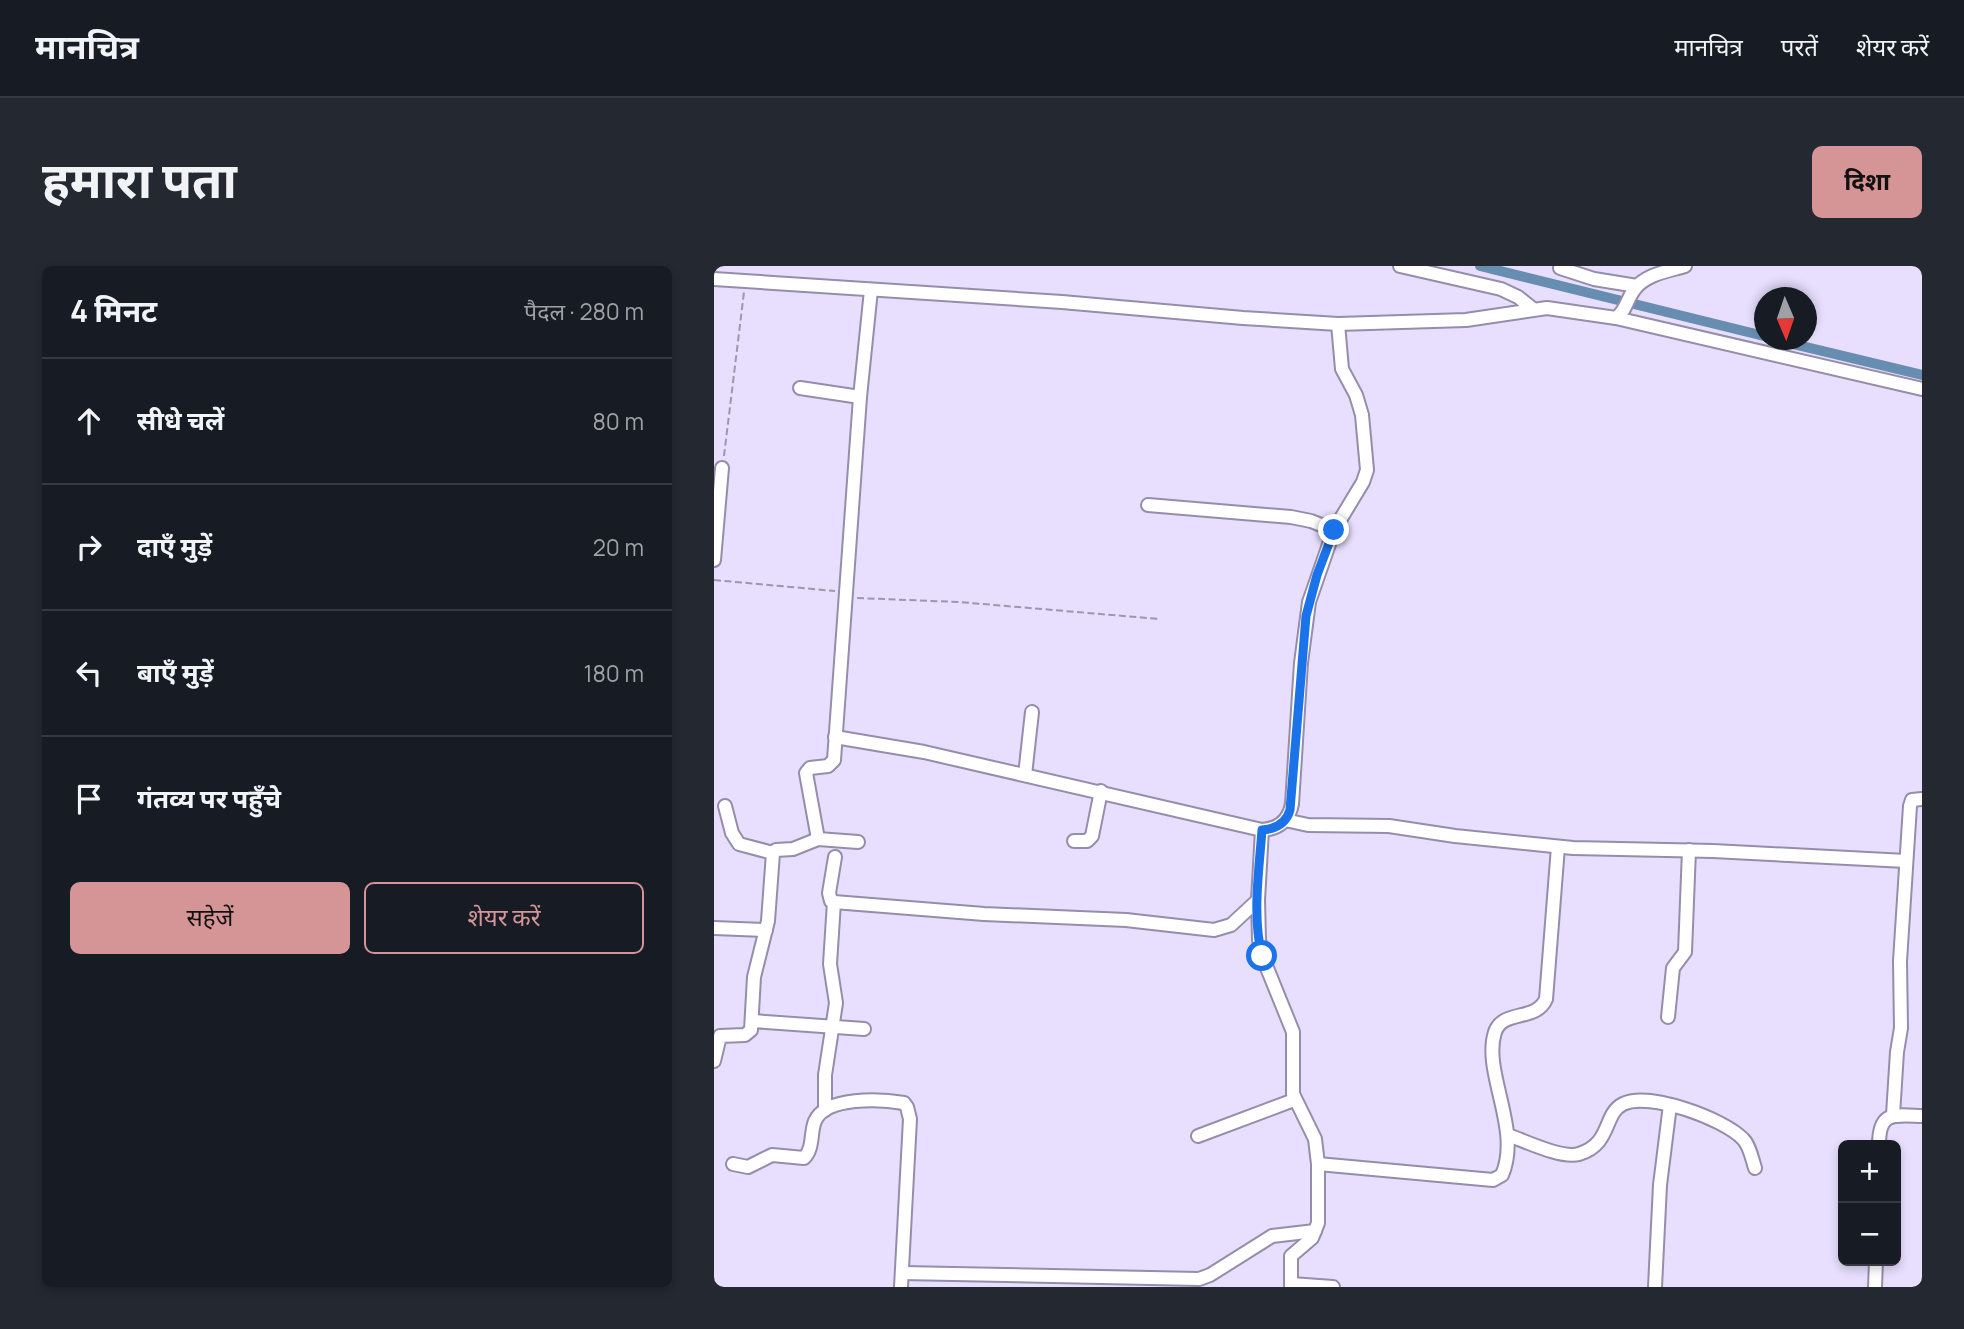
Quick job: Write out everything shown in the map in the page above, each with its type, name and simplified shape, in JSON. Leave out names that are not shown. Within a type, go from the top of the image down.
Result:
[{"type":"street","points":[[1400,266],[1501,289],[1510,292],[1533,309]]},
{"type":"street","points":[[1619,316],[1635,289],[1651,276],[1685,266]]},
{"type":"street","points":[[1560,268],[1635,289]]},
{"type":"street","points":[[714,279],[1338,324],[1455,321],[1533,309],[1558,309],[1619,316],[1922,389]]},
{"type":"street","points":[[818,839],[806,773],[810,768],[832,764],[860,397],[871,290]]},
{"type":"street","points":[[835,737],[924,752],[1262,830],[1274,828],[1285,820],[1292,804],[1306,616],[1317,575],[1334,530],[1363,482],[1368,463],[1360,405],[1342,369],[1338,324]]},
{"type":"street","points":[[800,388],[860,397]]},
{"type":"street","points":[[714,560],[722,468]]},
{"type":"street","points":[[1148,505],[1290,517],[1311,521],[1334,530]]},
{"type":"street","points":[[1025,775],[1032,712]]},
{"type":"street","points":[[1074,841],[1087,841],[1092,836],[1101,791]]},
{"type":"street","points":[[1893,1115],[1896,1061],[1902,1028],[1900,961],[1910,803],[1922,799]]},
{"type":"street","points":[[725,806],[732,833],[739,845],[772,853],[776,850],[793,849],[818,839],[858,842]]},
{"type":"street","points":[[1285,820],[1308,825],[1389,826],[1558,847],[1689,850],[1906,861]]},
{"type":"street","points":[[1262,830],[1258,900],[1261,948],[1293,1032],[1294,1100],[1315,1139],[1318,1164],[1318,1223],[1307,1243],[1291,1256],[1291,1286],[1333,1287]]},
{"type":"street","points":[[1318,1164],[1493,1180],[1499,1178],[1505,1169],[1508,1135],[1493,1055],[1493,1039],[1499,1024],[1504,1020],[1536,1011],[1546,999],[1558,847]]},
{"type":"street","points":[[1668,1017],[1673,968],[1685,953],[1689,850]]},
{"type":"street","points":[[714,1061],[720,1036],[748,1033],[752,1021],[754,977],[766,930],[772,853]]},
{"type":"street","points":[[835,857],[829,893],[831,901],[835,902],[984,914],[1133,920],[1214,930],[1231,925],[1258,900]]},
{"type":"street","points":[[825,1110],[824,1084],[836,1003],[831,964],[835,902]]},
{"type":"street","points":[[714,928],[766,930]]},
{"type":"street","points":[[752,1021],[864,1029]]},
{"type":"street","points":[[733,1164],[748,1167],[772,1155],[804,1158],[809,1152],[816,1119],[825,1110],[844,1103],[860,1100],[898,1102],[907,1107],[911,1119],[901,1287]]},
{"type":"street","points":[[1198,1136],[1294,1100]]},
{"type":"street","points":[[1508,1135],[1565,1154],[1579,1154],[1601,1141],[1616,1110],[1625,1103],[1641,1101],[1670,1105],[1702,1116],[1739,1135],[1748,1146],[1755,1168]]},
{"type":"street","points":[[1655,1287],[1660,1185],[1670,1105]]},
{"type":"street","points":[[1879,1140],[1883,1121],[1893,1115],[1922,1116]]},
{"type":"street","points":[[902,1273],[1199,1279],[1210,1275],[1272,1236],[1315,1231]]},
{"type":"street","points":[[1875,1287],[1876,1266]]},
{"type":"path","points":[[722,468],[746,281]]},
{"type":"path","points":[[714,580],[845,594],[1159,619]]},
{"type":"waterway","points":[[1480,266],[1754,334]]},
{"type":"waterway","points":[[1817,350],[1922,375]]},
{"type":"route","points":[[1262,956],[1258,900],[1262,830],[1280,825],[1289,816],[1292,804],[1306,616],[1317,575],[1334,530]]}]
